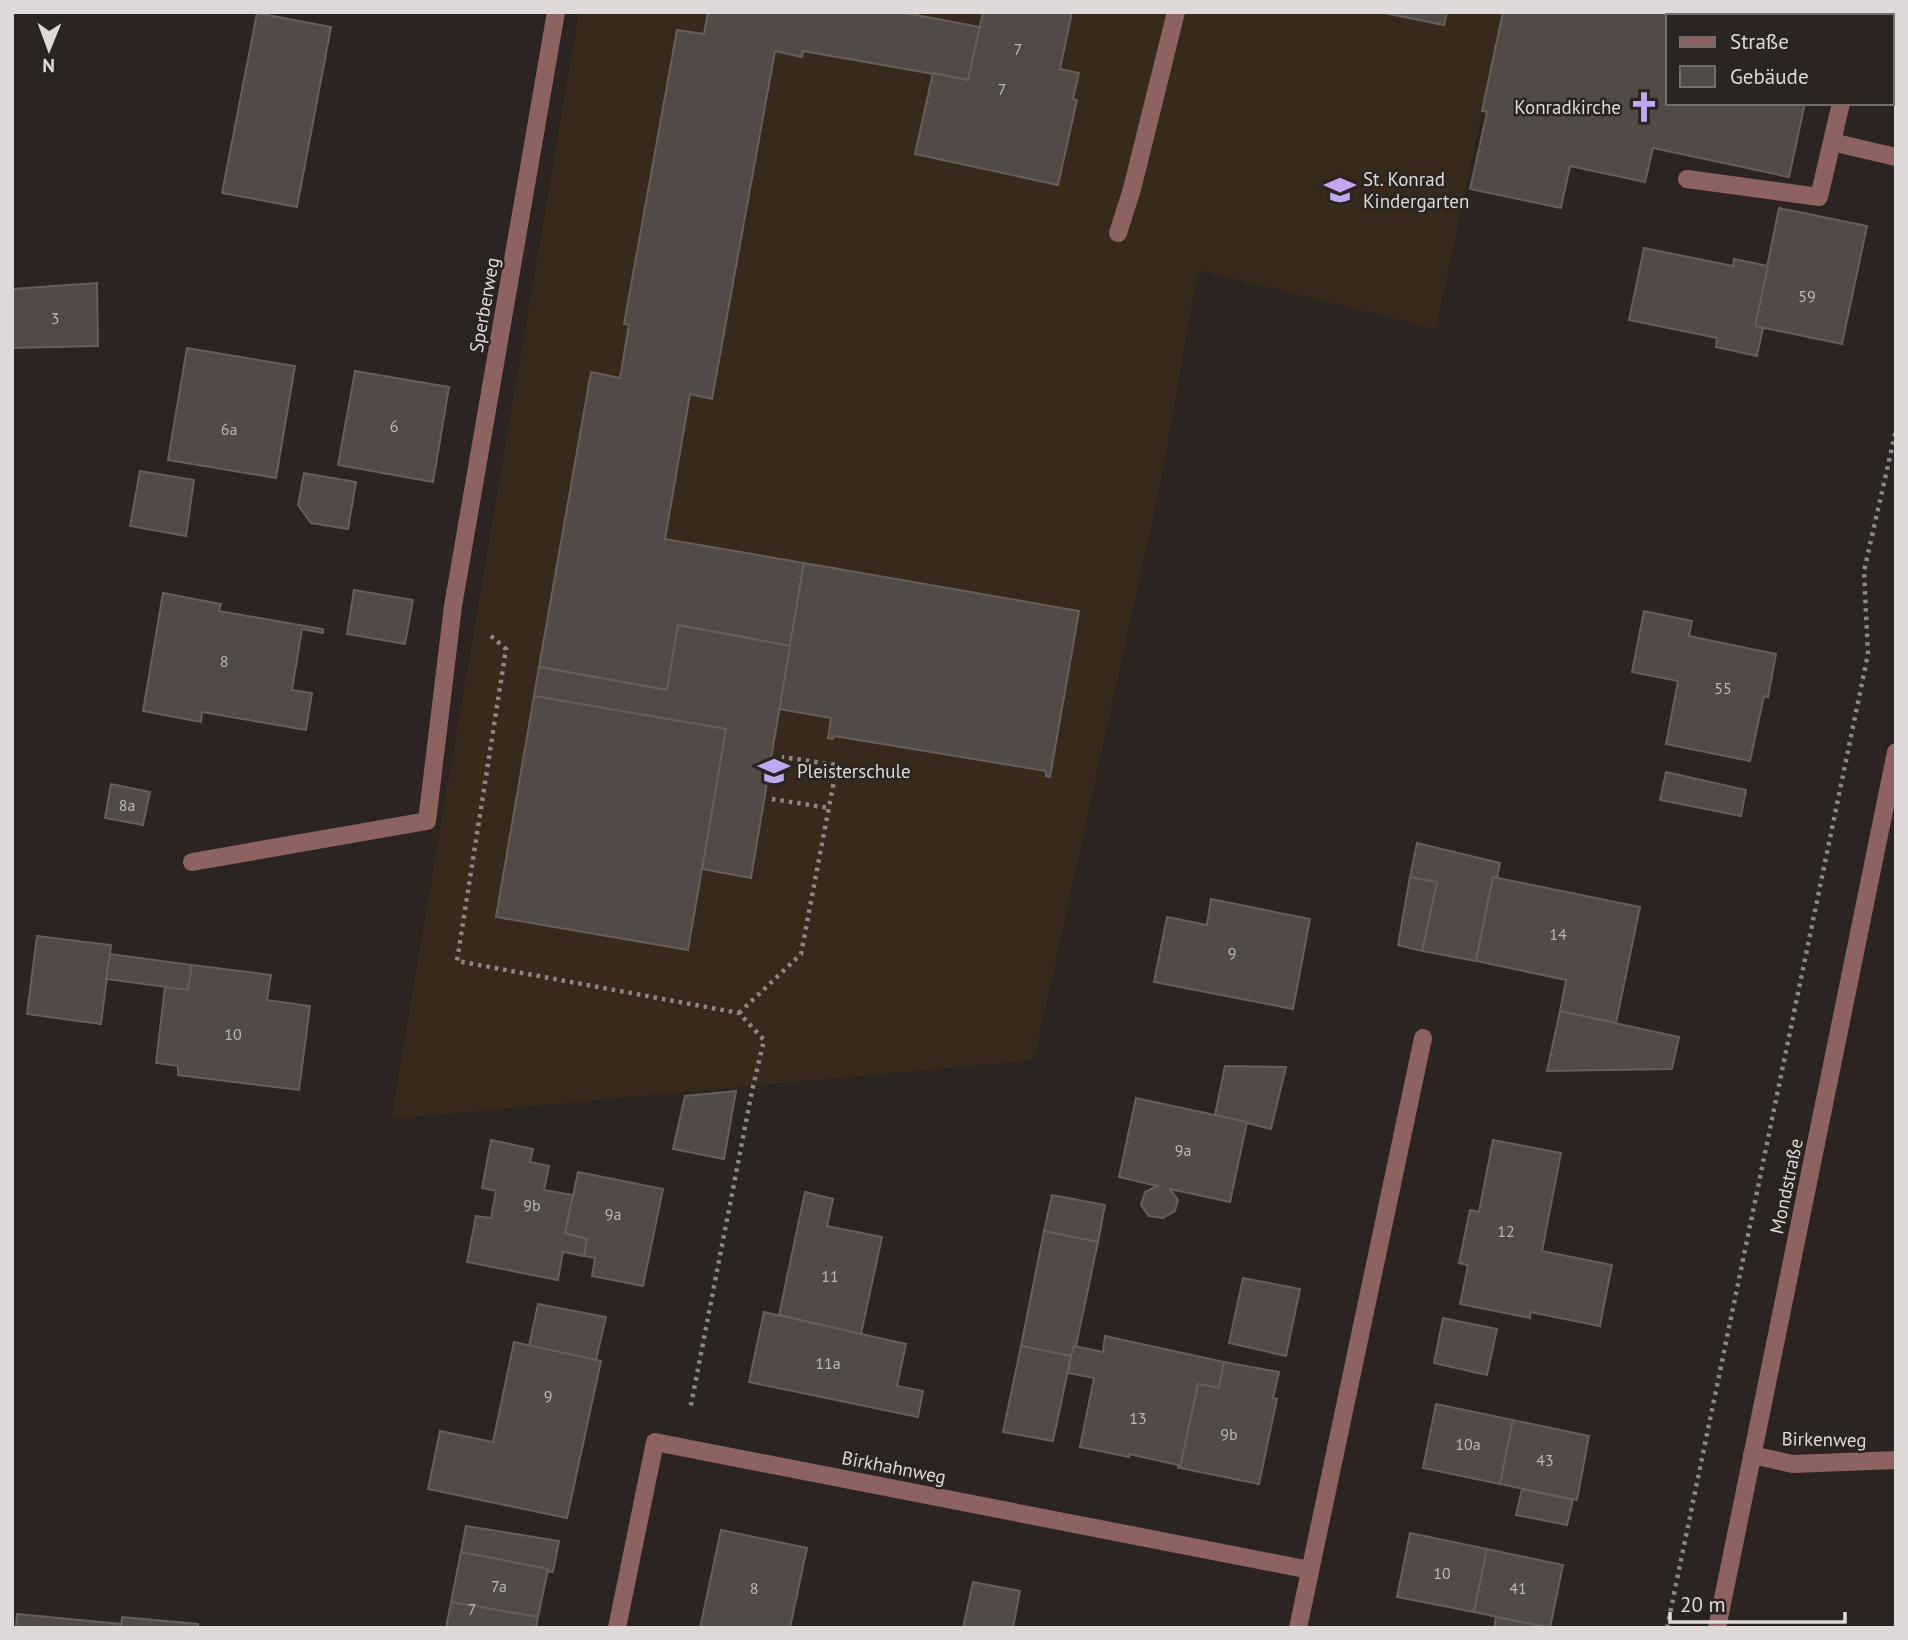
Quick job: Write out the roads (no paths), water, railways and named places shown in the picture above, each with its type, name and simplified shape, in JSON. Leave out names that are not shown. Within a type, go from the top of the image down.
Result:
[{"type":"street","name":"Sperberweg","points":[[192,862],[427,821],[453,606],[556,12]]},
{"type":"street","points":[[1118,233],[1132,190],[1176,12]]},
{"type":"street","points":[[1687,179],[1819,197],[1841,105]]},
{"type":"street","points":[[1832,142],[1896,157]]},
{"type":"street","name":"Mondstraße","points":[[1717,1628],[1896,752]]},
{"type":"street","points":[[1298,1628],[1423,1038]]},
{"type":"street","name":"Birkhahnweg","points":[[617,1628],[655,1442],[1310,1570]]},
{"type":"street","name":"Birkenweg","points":[[1752,1455],[1793,1464],[1896,1460]]},
{"type":"place","name":"Konradkirche","points":[[1644,107]]},
{"type":"place","name":"St. Konrad Kindergarten","points":[[1340,190]]},
{"type":"place","name":"Pleisterschule","points":[[774,771]]}]
